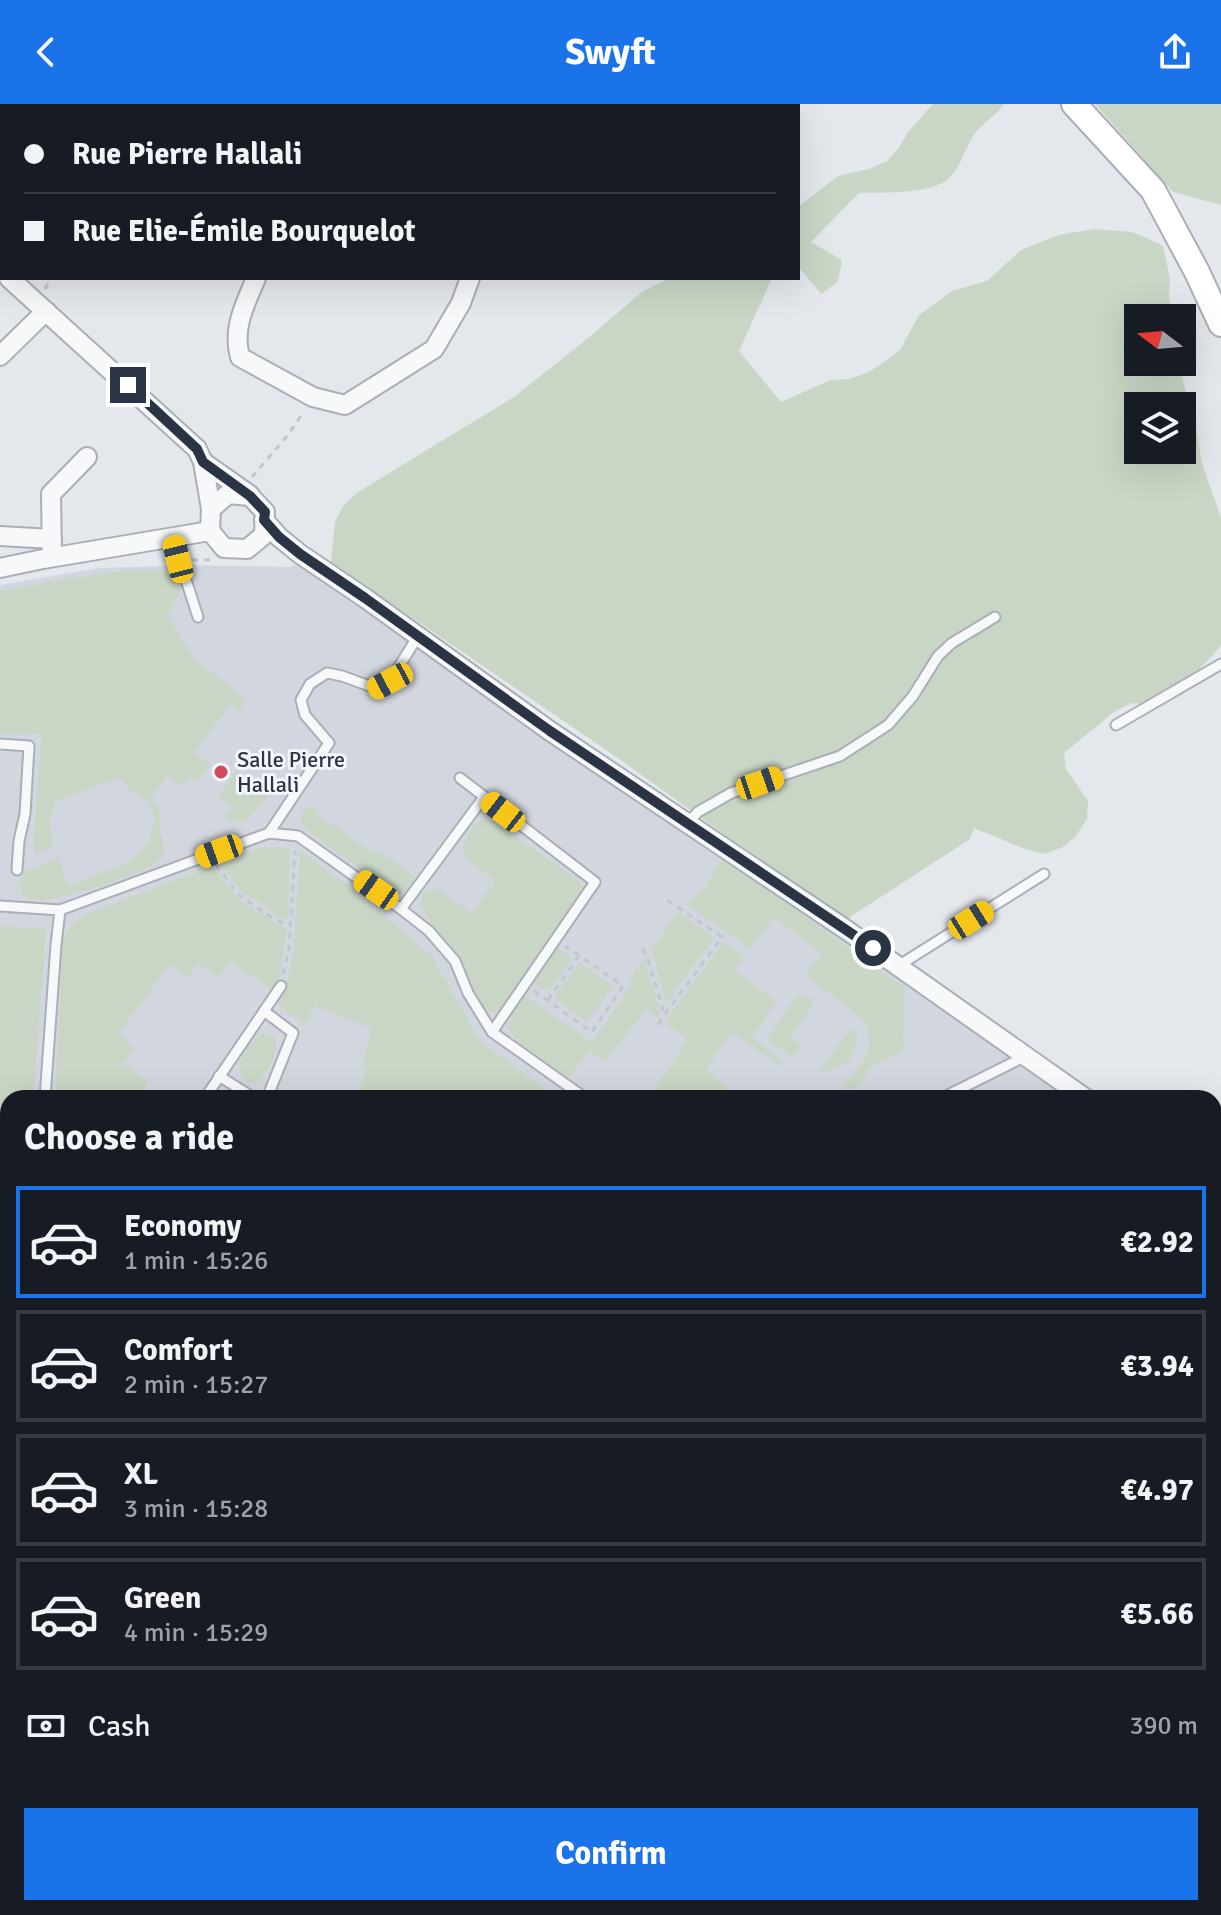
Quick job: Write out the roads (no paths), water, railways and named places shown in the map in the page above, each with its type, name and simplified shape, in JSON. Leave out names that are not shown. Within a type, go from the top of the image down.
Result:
[{"type":"main road","points":[[1074,104],[1153,190],[1221,324]]},
{"type":"street","points":[[11,280],[197,449],[203,462],[211,509],[210,531],[224,548],[271,547],[300,554]]},
{"type":"street","points":[[255,280],[240,317],[235,341],[240,357],[313,397],[345,405],[434,349],[461,303],[469,280]]},
{"type":"street","points":[[0,356],[46,311]]},
{"type":"street","points":[[52,548],[51,494],[87,457]]},
{"type":"street","points":[[203,462],[246,492],[265,512],[264,535],[247,549]]},
{"type":"street","points":[[211,509],[228,494],[246,492]]},
{"type":"street","points":[[264,520],[300,554],[550,731],[898,966],[1074,1090]]},
{"type":"street","points":[[0,568],[52,548],[210,531]]},
{"type":"street","points":[[0,536],[52,548]]},
{"type":"lane","points":[[172,537],[198,617]]},
{"type":"lane","points":[[687,823],[698,812],[731,793],[840,756],[888,725],[913,696],[938,656],[952,643],[995,617]]},
{"type":"lane","points":[[269,833],[329,743],[305,715],[301,700],[310,684],[327,673],[375,688],[390,681],[418,636]]},
{"type":"lane","points":[[1116,725],[1221,664]]},
{"type":"lane","points":[[0,744],[29,746],[25,814],[17,870]]},
{"type":"lane","points":[[460,778],[595,882],[492,1032]]},
{"type":"lane","points":[[401,909],[484,797]]},
{"type":"lane","points":[[0,906],[60,910],[269,833],[298,836],[429,931],[455,961],[468,993],[492,1032],[574,1090]]},
{"type":"lane","points":[[898,966],[1044,874]]},
{"type":"lane","points":[[46,1090],[60,910]]},
{"type":"lane","points":[[210,1090],[281,986]]},
{"type":"lane","points":[[264,1011],[293,1033],[270,1090]]},
{"type":"lane","points":[[958,1090],[1026,1056]]},
{"type":"lane","points":[[219,1076],[241,1090]]},
{"type":"place","name":"Salle Pierre Hallali","points":[[221,772]]}]
